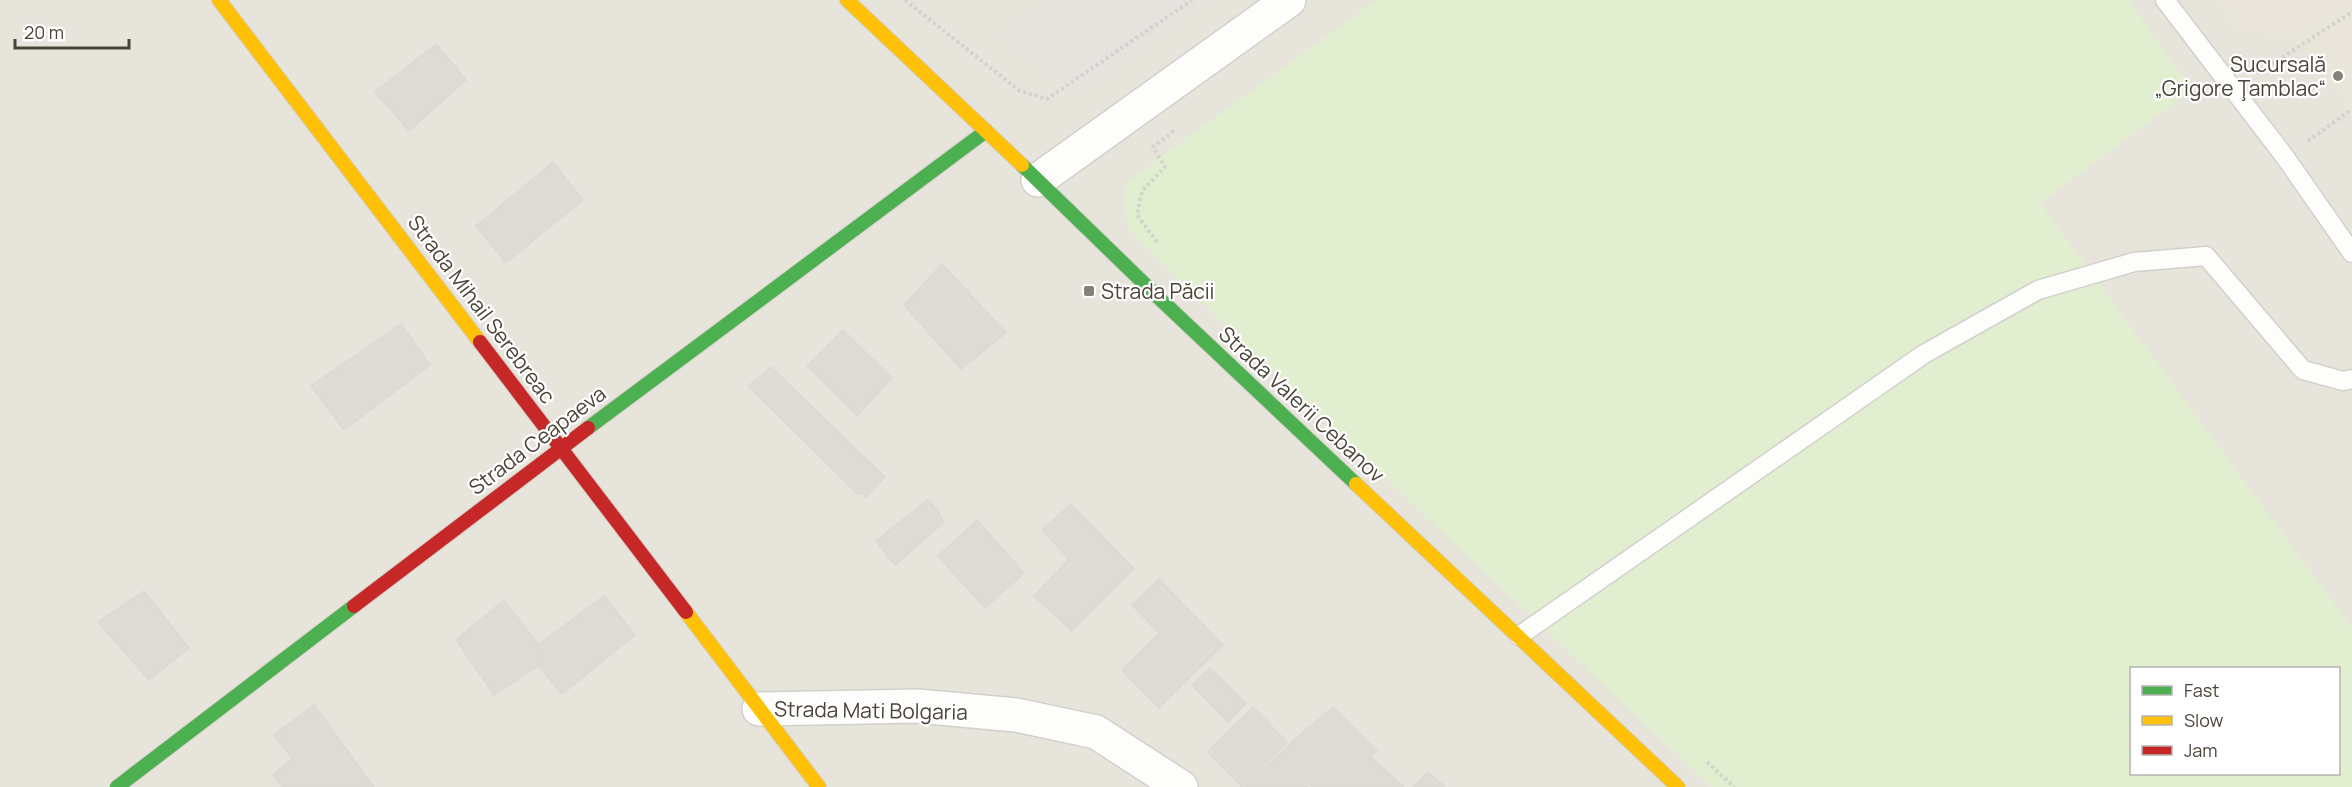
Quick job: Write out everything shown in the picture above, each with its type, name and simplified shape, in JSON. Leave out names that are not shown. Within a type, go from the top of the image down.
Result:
[{"type":"street","name":"Strada Mihail Serebreac","points":[[219,0],[819,787]]},
{"type":"street","name":"Strada Valerii Cebanov","points":[[848,0],[1169,308],[1678,787]]},
{"type":"street","points":[[1038,180],[1289,0]]},
{"type":"street","name":"Strada Ceapaeva","points":[[117,787],[562,447],[986,131]]},
{"type":"street","name":"Strada Mati Bolgaria","points":[[759,709],[918,706],[1016,715],[1096,732],[1181,787]]},
{"type":"lane","points":[[2165,0],[2286,157],[2352,253]]},
{"type":"lane","points":[[1519,636],[1924,354],[2038,290],[2134,262],[2206,256],[2303,370],[2343,381],[2352,379]]},
{"type":"path","points":[[905,0],[1020,91],[1047,99],[1192,0]]},
{"type":"path","points":[[2234,90],[2352,12]]},
{"type":"path","points":[[2286,157],[2352,109]]},
{"type":"path","points":[[1158,243],[1137,215],[1142,191],[1165,167],[1153,147],[1180,126]]},
{"type":"path","points":[[1699,754],[1734,787]]},
{"type":"shaded area","points":[[0,0],[2352,0],[2352,787],[0,787]]},
{"type":"shaded area","points":[[1052,0],[1204,0],[1075,94],[1004,34]]},
{"type":"shaded area","name":"Sucursală „Grigore Ţamblac“","points":[[2213,0],[2352,0],[2352,113],[2295,39],[2236,31]]},
{"type":"green space","points":[[1376,0],[2128,0],[2192,90],[2040,203],[2352,628],[2352,787],[1711,787],[1243,343],[1129,230],[1123,202],[1128,181]]},
{"type":"building","points":[[436,44],[466,80],[409,131],[375,92]]},
{"type":"building","points":[[553,162],[583,200],[506,263],[476,226]]},
{"type":"building","points":[[942,264],[1006,333],[961,369],[904,305]]},
{"type":"building","points":[[401,324],[430,365],[344,430],[311,386]]},
{"type":"building","points":[[843,330],[892,378],[857,416],[807,366]]},
{"type":"building","points":[[771,367],[885,477],[865,498],[862,492],[858,494],[748,386]]},
{"type":"building","points":[[927,500],[937,509],[944,522],[895,565],[876,541]]},
{"type":"building","points":[[1071,504],[1134,569],[1072,631],[1034,596],[1069,559],[1042,530]]},
{"type":"building","points":[[977,520],[1024,573],[985,608],[938,556]]},
{"type":"building","points":[[1159,579],[1223,645],[1159,708],[1122,670],[1159,633],[1132,605]]},
{"type":"building","points":[[144,591],[189,648],[149,680],[98,622]]},
{"type":"building","points":[[604,596],[635,635],[562,694],[527,653]]},
{"type":"building","points":[[504,600],[539,645],[538,666],[494,695],[456,640]]},
{"type":"building","points":[[1210,668],[1246,703],[1228,722],[1192,685]]},
{"type":"building","points":[[314,705],[374,787],[282,787],[273,775],[292,758],[274,735]]},
{"type":"building","points":[[1253,707],[1287,742],[1242,787],[1207,752]]},
{"type":"building","points":[[1333,707],[1377,751],[1371,757],[1404,787],[1313,787],[1310,784],[1306,787],[1245,787],[1294,740]]},
{"type":"building","points":[[1428,772],[1445,787],[1413,787]]},
{"type":"traffic: fast","points":[[588,428],[986,131]]},
{"type":"traffic: fast","points":[[1022,165],[1356,484]]},
{"type":"traffic: fast","points":[[117,787],[354,606]]},
{"type":"traffic: slow","points":[[219,0],[480,342]]},
{"type":"traffic: slow","points":[[847,0],[1022,165]]},
{"type":"traffic: slow","points":[[1356,484],[1678,787]]},
{"type":"traffic: slow","points":[[686,612],[819,787]]},
{"type":"traffic: jam","points":[[480,342],[686,612]]},
{"type":"traffic: jam","points":[[354,606],[588,428]]},
{"type":"place","name":"Sucursală „Grigore Ţamblac“","points":[[2338,76]]},
{"type":"place","name":"Strada Păcii","points":[[1089,291]]}]
